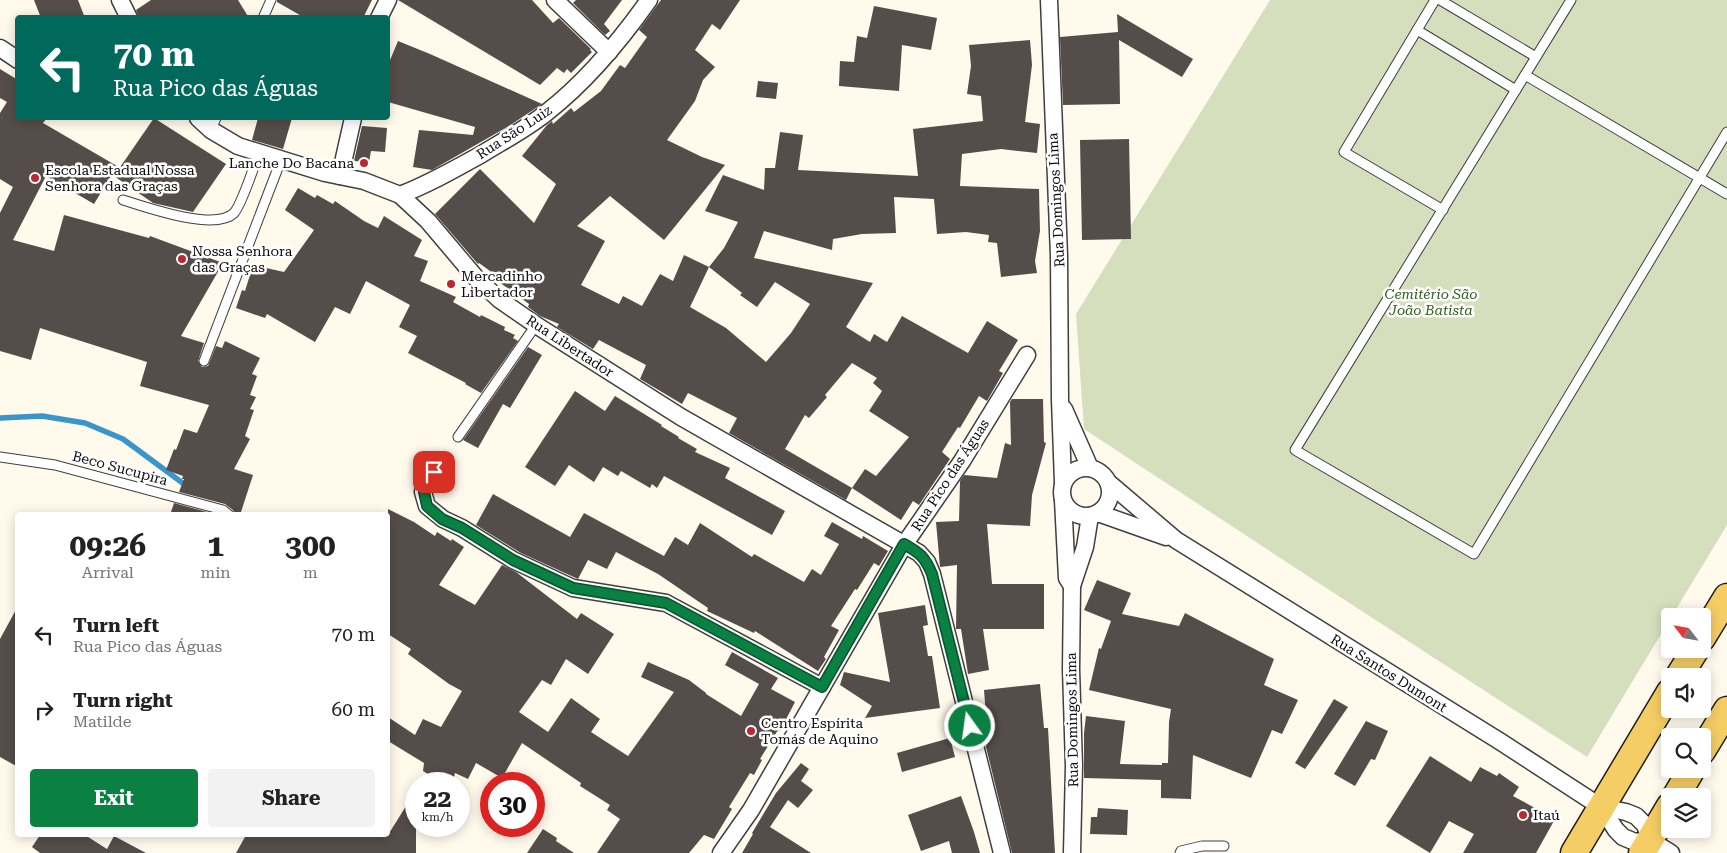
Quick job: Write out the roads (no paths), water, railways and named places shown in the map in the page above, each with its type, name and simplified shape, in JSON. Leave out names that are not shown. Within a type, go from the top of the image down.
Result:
[{"type":"main road","points":[[1711,623],[1727,597]]},
{"type":"main road","points":[[1574,853],[1661,707]]},
{"type":"main road","points":[[1711,737],[1727,710]]},
{"type":"main road","points":[[1654,849],[1661,830]]},
{"type":"street","points":[[120,0],[127,15]]},
{"type":"street","points":[[380,15],[388,0]]},
{"type":"street","points":[[555,0],[609,52]]},
{"type":"street","name":"Rua São Luiz","points":[[400,195],[437,179],[509,138],[546,113],[609,52],[649,0]]},
{"type":"street","name":"Rua Domingos Lima","points":[[1048,0],[1059,256],[1060,400],[1063,483]]},
{"type":"street","points":[[0,48],[15,58]]},
{"type":"street","points":[[340,176],[353,120]]},
{"type":"street","name":"Rua Libertador","points":[[214,124],[238,146],[281,160],[364,181],[400,195],[428,221],[477,279],[500,300],[536,325],[681,417],[919,553],[927,562],[932,574],[1002,853]]},
{"type":"street","name":"Rua Pico das Águas","points":[[721,853],[751,810],[904,544],[962,461],[1027,355]]},
{"type":"street","name":"Rua Domingos Lima","points":[[1060,400],[1090,468]]},
{"type":"street","points":[[1090,468],[1098,470],[1105,476],[1109,483],[1110,492],[1104,508],[1094,514],[1081,516],[1073,513],[1067,507],[1061,491],[1067,476],[1074,470],[1090,468]]},
{"type":"street","points":[[434,472],[424,492],[427,506],[442,519],[462,528],[513,560],[573,588],[666,603],[822,687]]},
{"type":"street","name":"Rua Santos Dumont","points":[[1109,483],[1176,540],[1601,807],[1636,816],[1645,825],[1654,849]]},
{"type":"street","name":"Rua Domingos Lima","points":[[1063,500],[1067,578],[1072,586]]},
{"type":"street","name":"Rua Domingos Lima","points":[[1072,853],[1074,766],[1071,668],[1072,586],[1094,514]]},
{"type":"street","name":"Rua Santos Dumont","points":[[1094,514],[1176,540]]},
{"type":"street","name":"Rua Santos Dumont","points":[[1601,807],[1616,830],[1623,837],[1654,849]]},
{"type":"lane","points":[[264,15],[272,0]]},
{"type":"lane","points":[[1435,0],[1344,152],[1443,210]]},
{"type":"lane","points":[[1440,0],[1536,57]]},
{"type":"lane","points":[[1571,0],[1296,450],[1474,554],[1727,132]]},
{"type":"lane","points":[[1417,30],[1516,90]]},
{"type":"lane","points":[[1525,75],[1727,194]]},
{"type":"lane","points":[[123,200],[174,216],[222,221],[234,213],[259,153]]},
{"type":"lane","points":[[204,361],[281,160]]},
{"type":"lane","points":[[458,437],[536,325]]},
{"type":"lane","name":"Beco Sucupira","points":[[0,457],[55,465],[225,512]]},
{"type":"lane","points":[[1180,853],[1181,851],[1202,846],[1224,846]]},
{"type":"waterway","points":[[0,418],[42,416],[85,423],[123,439],[188,487]]},
{"type":"place","name":"Lanche Do Bacana","points":[[364,163]]},
{"type":"place","name":"Escola Estadual Nossa Senhora das Graças","points":[[35,178]]},
{"type":"place","name":"Nossa Senhora das Graças","points":[[182,259]]},
{"type":"place","name":"Mercadinho Libertador","points":[[451,284]]},
{"type":"place","name":"Centro Espírita Tomás de Aquino","points":[[751,731]]},
{"type":"place","name":"Itaú","points":[[1523,815]]},
{"type":"park label","name":"Cemitério São João Batista","points":[[1431,302]]}]
